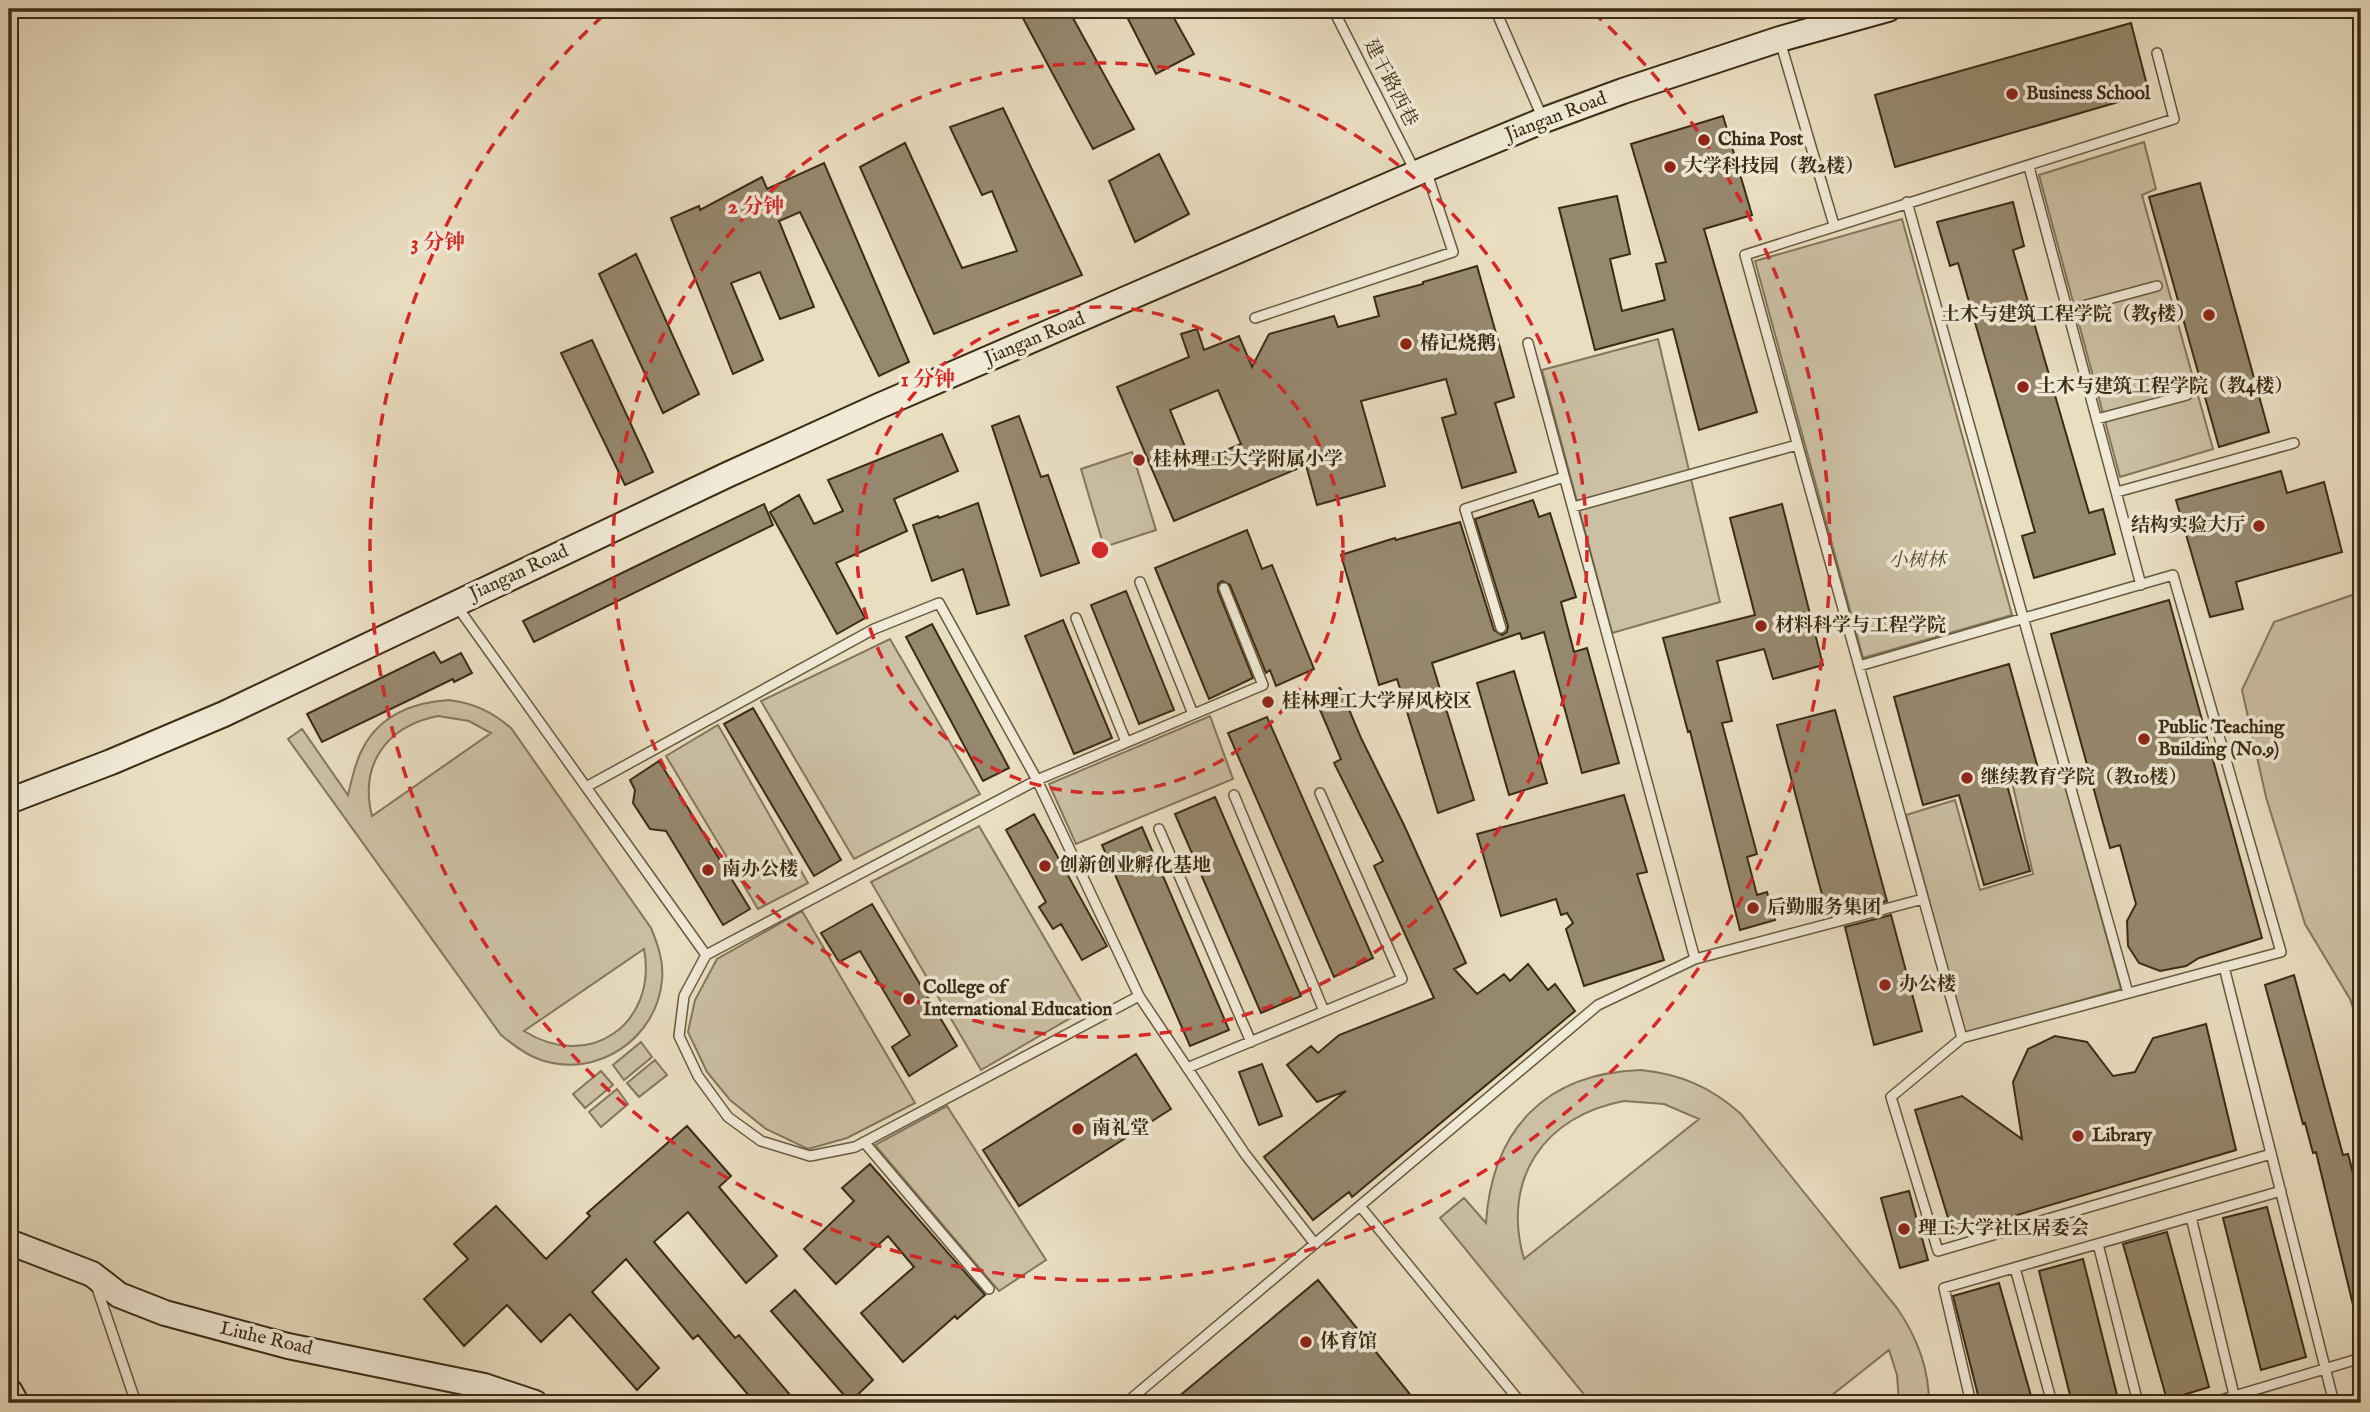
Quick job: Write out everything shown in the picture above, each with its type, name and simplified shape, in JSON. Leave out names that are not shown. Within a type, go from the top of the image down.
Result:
[{"type":"main road","name":"Jiangan Road","points":[[9,801],[224,715],[455,603],[879,406],[1421,171],[1544,120],[1623,91],[1780,39],[1888,9]]},
{"type":"main road","name":"Liuhe Road","points":[[9,1242],[92,1274],[119,1295],[165,1313],[288,1346],[484,1386],[535,1403]]},
{"type":"main road","points":[[9,1392],[15,1403]]},
{"type":"lane","name":"建干路西巷","points":[[1255,317],[1453,252],[1421,171],[1333,9]]},
{"type":"lane","points":[[1495,9],[1544,120]]},
{"type":"lane","points":[[1780,39],[1834,225]]},
{"type":"lane","points":[[1962,1038],[1745,255],[2174,119],[2157,53]]},
{"type":"lane","points":[[2029,166],[2141,585]]},
{"type":"lane","points":[[1907,202],[2128,993]]},
{"type":"lane","points":[[2067,310],[2157,286]]},
{"type":"lane","points":[[1528,343],[1695,959]]},
{"type":"lane","points":[[2097,419],[2187,395]]},
{"type":"lane","points":[[2117,492],[2294,443]]},
{"type":"lane","points":[[1573,507],[1797,445]]},
{"type":"lane","points":[[1501,628],[1465,509],[1564,477]]},
{"type":"lane","points":[[1859,666],[2173,575],[2281,952],[1962,1038],[1891,1097],[1938,1251],[2271,1154]]},
{"type":"lane","points":[[1140,582],[1193,714]]},
{"type":"lane","points":[[1139,996],[855,1147],[810,1156],[761,1141],[728,1116],[698,1076],[678,1036],[684,996],[706,955],[1037,780],[1263,685],[1224,588]]},
{"type":"lane","points":[[455,603],[706,955]]},
{"type":"lane","points":[[586,787],[874,629],[939,603],[1037,780],[1139,996],[1245,1154],[1315,1244]]},
{"type":"lane","points":[[1076,618],[1126,742]]},
{"type":"lane","points":[[1187,1068],[1402,979],[1320,793]]},
{"type":"lane","points":[[1234,795],[1324,1011]]},
{"type":"lane","points":[[1159,829],[1251,1042]]},
{"type":"lane","points":[[1126,1403],[1598,1005],[1695,959],[1923,899]]},
{"type":"lane","points":[[2224,967],[2334,1403]]},
{"type":"lane","points":[[864,1142],[989,1289]]},
{"type":"lane","points":[[1971,1403],[1944,1288],[2281,1191]]},
{"type":"lane","points":[[1360,1206],[1521,1403]]},
{"type":"lane","points":[[2191,1217],[2235,1400]]},
{"type":"lane","points":[[2098,1244],[2138,1403]]},
{"type":"lane","points":[[2015,1268],[2052,1403]]},
{"type":"lane","points":[[92,1274],[136,1403]]},
{"type":"lane","points":[[2211,1403],[2235,1400],[2361,1358]]},
{"type":"green space","points":[[2144,142],[2156,189],[2142,195],[2213,449],[2120,477],[2039,175]]},
{"type":"green space","name":"小树林","points":[[1902,219],[2012,615],[1863,658],[1755,261]]},
{"type":"green space","points":[[1658,339],[1720,602],[1612,633],[1542,370]]},
{"type":"green space","points":[[1132,452],[1156,530],[1104,547],[1081,469]]},
{"type":"green space","points":[[2361,592],[2361,1032],[2350,999],[2305,924],[2266,797],[2242,690],[2274,622]]},
{"type":"green space","points":[[890,639],[980,794],[854,859],[761,701]]},
{"type":"green space","points":[[436,701],[458,701],[475,706],[511,728],[651,928],[662,967],[658,1001],[637,1036],[621,1049],[603,1058],[583,1064],[541,1060],[525,1053],[501,1035],[288,739],[302,729],[348,795],[360,753],[379,727],[399,712]],"holes":[[[438,716],[469,721],[491,733],[372,816],[370,780],[381,750],[391,738],[404,729]],[[644,949],[646,976],[640,999],[629,1019],[614,1034],[594,1043],[572,1046],[548,1042],[524,1031]]]},
{"type":"green space","points":[[1210,716],[1233,779],[1076,844],[1049,784]]},
{"type":"green space","points":[[718,725],[808,883],[758,909],[666,756]]},
{"type":"green space","points":[[2061,772],[2121,989],[1965,1033],[1906,815],[1955,800],[1980,890],[2033,874],[2013,786]]},
{"type":"green space","points":[[979,826],[1086,1009],[981,1070],[871,882]]},
{"type":"green space","points":[[802,911],[915,1103],[847,1138],[808,1149],[766,1129],[730,1100],[707,1072],[688,1032],[695,1000],[717,959]]},
{"type":"green space","points":[[641,1042],[652,1057],[624,1080],[613,1065]]},
{"type":"green space","points":[[655,1060],[667,1075],[639,1097],[627,1083]]},
{"type":"green space","points":[[1641,1070],[1669,1075],[1706,1089],[1741,1114],[1897,1308],[1916,1341],[1927,1377],[1929,1403],[1899,1403],[1897,1375],[1889,1350],[1822,1403],[1591,1403],[1440,1218],[1464,1198],[1486,1223],[1490,1190],[1499,1160],[1513,1134],[1530,1112],[1552,1095],[1578,1082],[1607,1074]],"holes":[[[1624,1101],[1664,1104],[1699,1119],[1524,1259],[1518,1230],[1519,1203],[1524,1178],[1535,1156],[1551,1136],[1571,1121],[1596,1109]]]},
{"type":"green space","points":[[601,1071],[613,1085],[585,1108],[573,1094]]},
{"type":"green space","points":[[617,1089],[628,1104],[601,1127],[589,1112]]},
{"type":"green space","points":[[947,1106],[1046,1260],[999,1291],[875,1145]]},
{"type":"building","points":[[1018,9],[1068,9],[1134,129],[1093,149]]},
{"type":"building","points":[[1123,9],[1169,9],[1194,54],[1156,74]]},
{"type":"building","name":"Business School","points":[[2131,23],[2149,93],[1895,167],[1875,95]]},
{"type":"building","points":[[1003,108],[1082,275],[934,334],[860,167],[905,143],[962,268],[1017,251],[992,191],[982,195],[950,127]]},
{"type":"building","points":[[1723,116],[1752,215],[1704,229],[1757,412],[1699,430],[1673,329],[1595,350],[1559,208],[1617,196],[1630,254],[1610,259],[1622,311],[1665,300],[1656,264],[1666,262],[1631,144]]},
{"type":"building","points":[[1159,154],[1189,214],[1135,242],[1109,181]]},
{"type":"building","points":[[824,163],[909,362],[879,376],[800,212],[779,221],[814,307],[780,319],[760,272],[731,283],[763,360],[733,374],[671,218],[699,206],[700,210],[762,177],[767,189]]},
{"type":"building","name":"土木与建筑工程学院（教5楼）","points":[[2200,183],[2269,432],[2219,447],[2149,197]]},
{"type":"building","name":"土木与建筑工程学院（教4楼）","points":[[2013,202],[2024,246],[2013,250],[2089,513],[2103,509],[2115,554],[2034,578],[2022,536],[2035,532],[1958,263],[1950,266],[1937,222]]},
{"type":"building","points":[[636,254],[699,394],[663,413],[599,274]]},
{"type":"building","points":[[1477,266],[1514,397],[1495,403],[1516,472],[1462,488],[1442,418],[1456,414],[1446,379],[1361,401],[1385,486],[1317,505],[1306,465],[1174,521],[1117,387],[1189,357],[1181,334],[1197,329],[1204,350],[1239,336],[1252,367],[1269,334],[1334,316],[1338,327],[1379,316],[1374,297]],"holes":[[[1218,390],[1241,444],[1192,464],[1170,410]]]},
{"type":"building","points":[[592,340],[653,472],[625,485],[561,353]]},
{"type":"building","points":[[1019,416],[1041,477],[1048,475],[1079,563],[1041,576],[992,426]]},
{"type":"building","points":[[942,434],[958,471],[894,499],[907,531],[836,563],[865,618],[837,634],[770,512],[799,495],[814,524],[843,511],[828,480]]},
{"type":"building","name":"结构实验大厅","points":[[2281,471],[2287,493],[2324,482],[2342,552],[2236,582],[2243,609],[2210,617],[2176,500]]},
{"type":"building","points":[[1533,500],[1539,517],[1550,513],[1576,597],[1561,602],[1574,652],[1587,648],[1619,763],[1582,773],[1544,632],[1522,639],[1520,633],[1432,663],[1474,800],[1438,813],[1397,679],[1379,685],[1341,555],[1460,522],[1494,630],[1502,635],[1507,632],[1508,626],[1475,519]]},
{"type":"building","points":[[978,503],[1009,605],[977,614],[963,569],[932,581],[913,525]]},
{"type":"building","points":[[764,504],[773,525],[534,642],[523,621]]},
{"type":"building","name":"材料科学与工程学院","points":[[1782,504],[1823,665],[1773,679],[1764,649],[1717,661],[1732,721],[1722,723],[1757,854],[1747,857],[1757,895],[1767,892],[1775,920],[1740,930],[1690,731],[1688,732],[1663,638],[1755,615],[1730,518]]},
{"type":"building","points":[[1247,530],[1262,569],[1272,565],[1314,669],[1276,686],[1270,670],[1266,673],[1230,585],[1222,581],[1218,584],[1218,591],[1253,678],[1209,699],[1155,568]]},
{"type":"building","points":[[1126,591],[1174,710],[1139,724],[1091,605]]},
{"type":"building","name":"Public Teaching Building (No.9)","points":[[2169,600],[2262,938],[2199,958],[2186,966],[2160,971],[2139,963],[2128,946],[2127,921],[2136,904],[2120,845],[2110,848],[2051,634]]},
{"type":"building","points":[[1063,620],[1112,738],[1074,754],[1025,636]]},
{"type":"building","points":[[932,624],[1009,768],[983,781],[906,637]]},
{"type":"building","points":[[434,652],[441,663],[461,653],[472,673],[454,682],[453,679],[322,742],[307,714]]},
{"type":"building","name":"继续教育学院（教10楼）","points":[[2009,664],[2039,772],[2006,781],[2030,871],[1984,885],[1959,795],[1923,805],[1894,697]]},
{"type":"building","points":[[1514,671],[1547,783],[1509,795],[1477,683]]},
{"type":"building","points":[[1340,688],[1466,963],[1454,969],[1477,994],[1504,974],[1510,981],[1528,964],[1548,990],[1555,984],[1575,1011],[1352,1197],[1349,1192],[1313,1220],[1264,1157],[1346,1091],[1317,1102],[1287,1065],[1311,1046],[1318,1053],[1339,1035],[1434,998],[1374,866],[1383,861],[1334,763],[1341,759],[1315,698]]},
{"type":"building","points":[[753,708],[841,860],[814,876],[724,724]]},
{"type":"building","points":[[1835,710],[1887,901],[1828,917],[1777,725]]},
{"type":"building","points":[[1267,717],[1373,958],[1334,977],[1228,733]]},
{"type":"building","name":"南办公楼","points":[[659,761],[750,909],[723,925],[666,831],[650,829],[633,803],[635,790],[630,780]]},
{"type":"building","points":[[1624,795],[1647,872],[1637,874],[1664,960],[1584,986],[1566,929],[1573,923],[1567,913],[1561,915],[1556,899],[1501,916],[1477,834]]},
{"type":"building","points":[[1215,797],[1301,996],[1261,1013],[1175,814]]},
{"type":"building","name":"创新创业孵化基地","points":[[1034,814],[1107,946],[1082,960],[1061,924],[1053,929],[1039,907],[1046,902],[1006,830]]},
{"type":"building","points":[[1142,827],[1229,1030],[1190,1046],[1102,845]]},
{"type":"building","name":"College of International Education","points":[[872,904],[957,1046],[909,1076],[892,1047],[910,1035],[860,951],[839,962],[821,933]]},
{"type":"building","name":"办公楼","points":[[1891,915],[1922,1031],[1874,1045],[1845,927]]},
{"type":"building","points":[[2294,975],[2343,1155],[2348,1154],[2361,1204],[2361,1312],[2355,1313],[2316,1152],[2313,1153],[2305,1123],[2303,1124],[2265,985]]},
{"type":"building","name":"Library","points":[[2206,1024],[2236,1150],[1953,1234],[1915,1110],[1962,1096],[2022,1139],[2013,1082],[2028,1049],[2055,1036],[2087,1042],[2113,1076],[2135,1072],[2153,1038]]},
{"type":"building","name":"南礼堂","points":[[1136,1054],[1171,1109],[1019,1206],[983,1150]]},
{"type":"building","points":[[1262,1064],[1282,1116],[1259,1125],[1239,1072]]},
{"type":"building","points":[[687,1126],[731,1176],[719,1187],[777,1256],[746,1283],[688,1212],[654,1242],[735,1338],[739,1335],[797,1403],[755,1403],[698,1335],[693,1339],[626,1259],[592,1292],[659,1368],[637,1390],[570,1314],[541,1342],[507,1305],[464,1346],[424,1299],[468,1259],[454,1244],[496,1206],[546,1259],[590,1216],[587,1213]]},
{"type":"building","points":[[870,1164],[985,1295],[957,1319],[955,1316],[903,1362],[861,1313],[914,1267],[888,1236],[836,1284],[804,1249],[854,1201],[842,1188]]},
{"type":"building","name":"理工大学社区居委会","points":[[1909,1191],[1928,1260],[1900,1268],[1881,1198]]},
{"type":"building","points":[[2267,1207],[2306,1357],[2261,1370],[2223,1218]]},
{"type":"building","points":[[2167,1232],[2209,1387],[2167,1400],[2123,1244]]},
{"type":"building","points":[[2083,1259],[2119,1403],[2072,1403],[2039,1271]]},
{"type":"building","name":"体育馆","points":[[1318,1280],[1417,1403],[1171,1403]]},
{"type":"building","points":[[1999,1283],[2033,1403],[1980,1403],[1953,1296]]},
{"type":"building","points":[[795,1290],[873,1380],[850,1402],[771,1311]]},
{"type":"place","name":"Business School","points":[[2012,94]]},
{"type":"place","name":"China Post","points":[[1704,140]]},
{"type":"place","name":"大学科技园（教2楼）","points":[[1670,167]]},
{"type":"place","name":"土木与建筑工程学院（教5楼）","points":[[2209,315]]},
{"type":"place","name":"椿记烧鹅","points":[[1406,344]]},
{"type":"place","name":"土木与建筑工程学院（教4楼）","points":[[2023,387]]},
{"type":"place","name":"桂林理工大学附属小学","points":[[1139,460]]},
{"type":"place","name":"结构实验大厅","points":[[2259,526]]},
{"type":"place","name":"材料科学与工程学院","points":[[1761,626]]},
{"type":"place","name":"桂林理工大学屏风校区","points":[[1268,702]]},
{"type":"place","name":"Public Teaching Building (No.9)","points":[[2144,739]]},
{"type":"place","name":"继续教育学院（教10楼）","points":[[1967,778]]},
{"type":"place","name":"创新创业孵化基地","points":[[1045,866]]},
{"type":"place","name":"南办公楼","points":[[708,870]]},
{"type":"place","name":"后勤服务集团","points":[[1753,908]]},
{"type":"place","name":"办公楼","points":[[1885,985]]},
{"type":"place","name":"College of International Education","points":[[909,999]]},
{"type":"place","name":"南礼堂","points":[[1078,1129]]},
{"type":"place","name":"Library","points":[[2078,1136]]},
{"type":"place","name":"理工大学社区居委会","points":[[1904,1229]]},
{"type":"place","name":"体育馆","points":[[1306,1342]]}]
